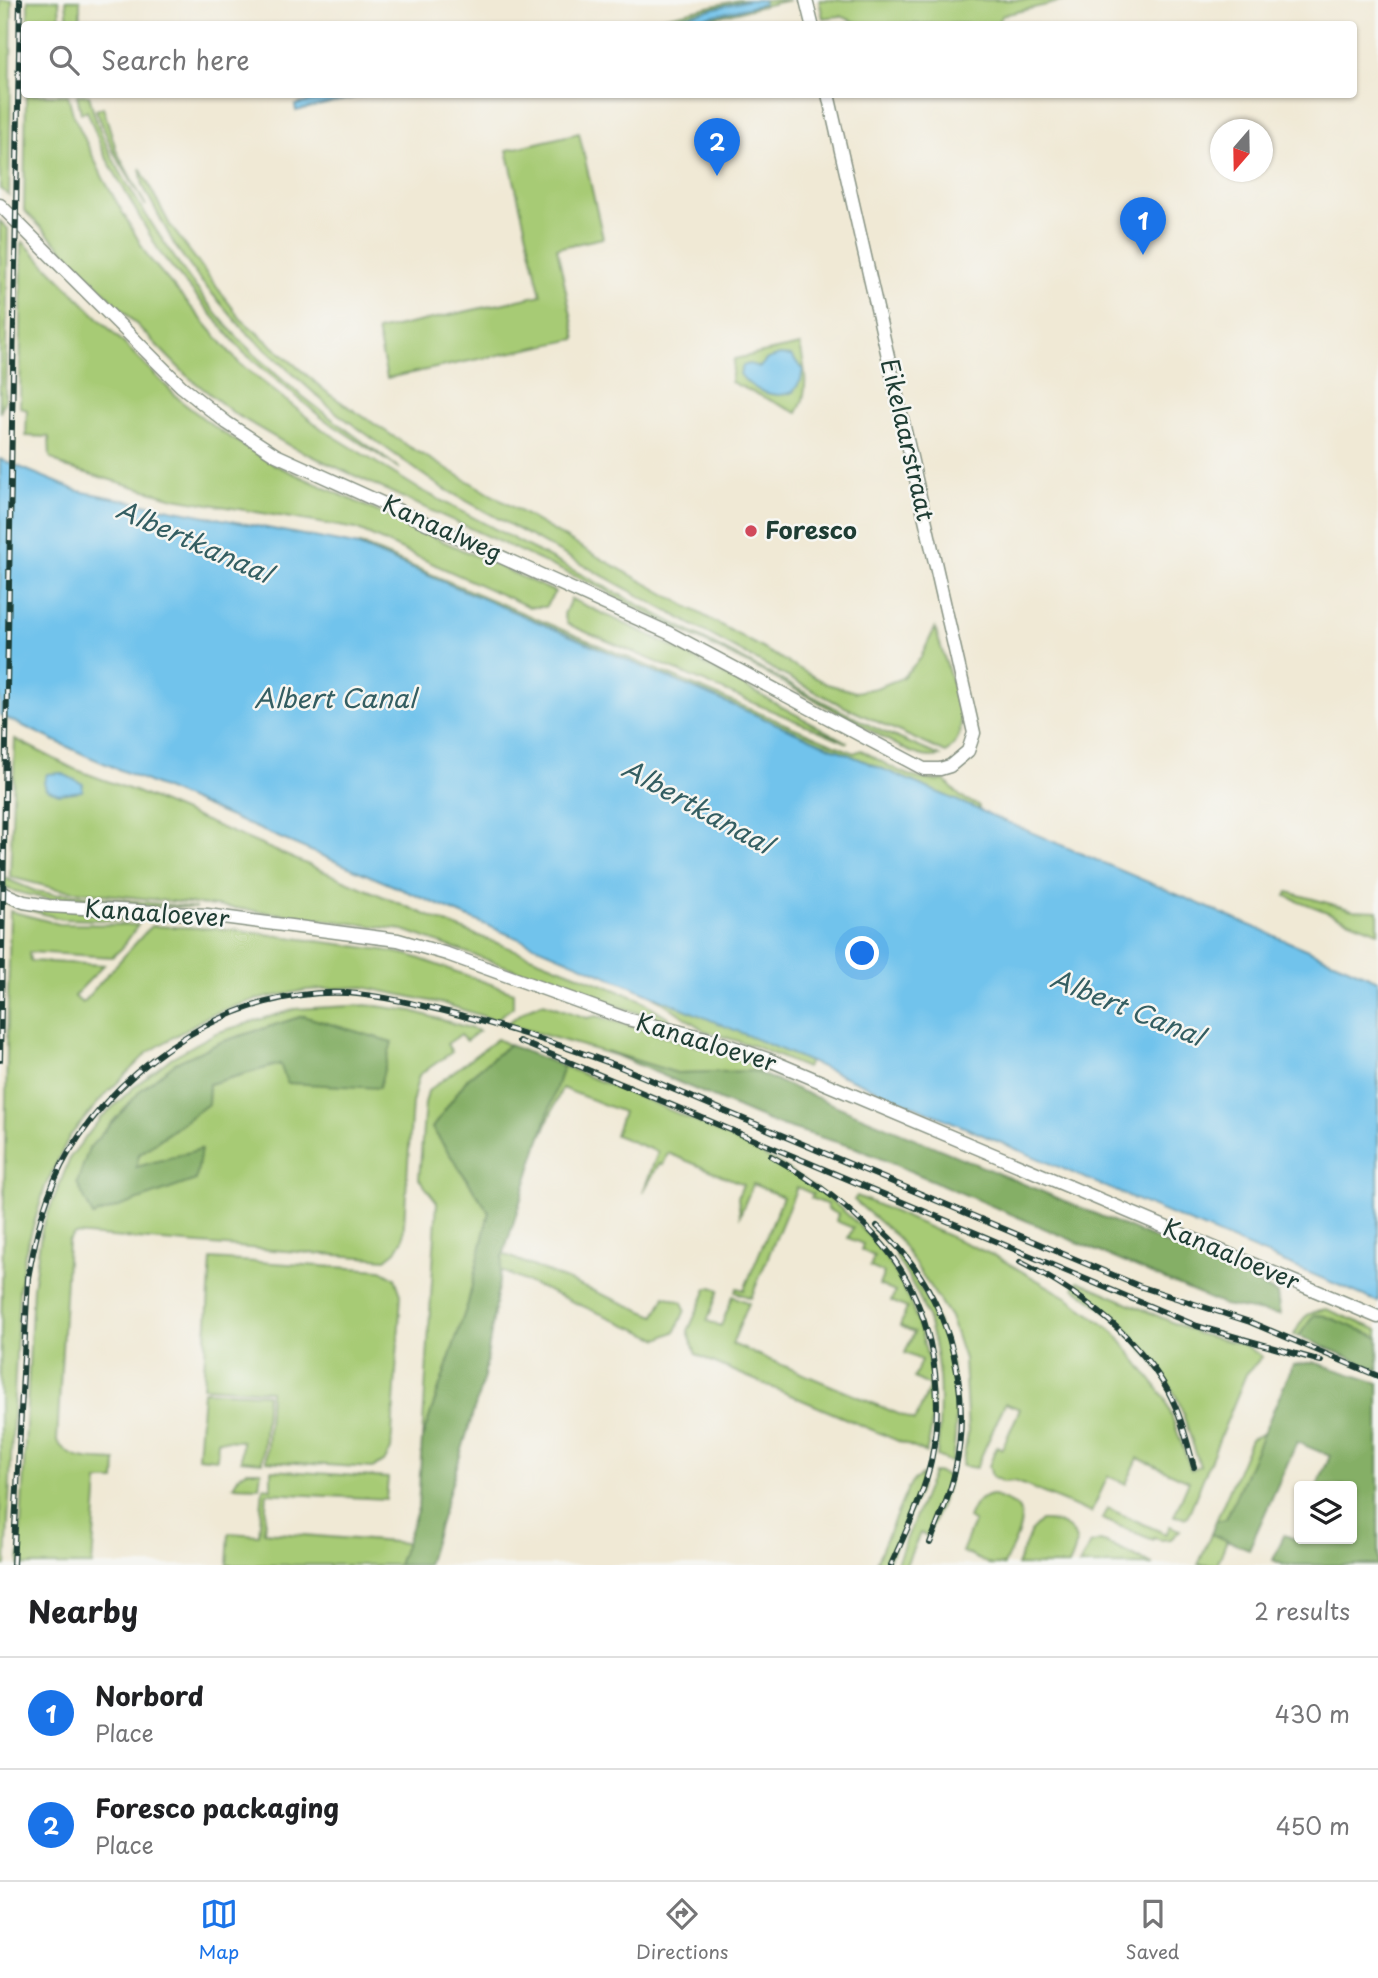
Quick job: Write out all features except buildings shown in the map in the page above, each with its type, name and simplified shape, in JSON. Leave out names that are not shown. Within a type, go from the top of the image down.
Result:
[{"type":"street","points":[[806,0],[811,21]]},
{"type":"street","name":"Eikelaarstraat","points":[[829,98],[974,733],[968,751],[950,766],[940,769]]},
{"type":"street","name":"Kanaalweg","points":[[0,205],[181,386],[227,423],[276,455],[669,633],[924,769],[940,769]]},
{"type":"street","name":"Kanaaloever","points":[[0,892],[24,902],[48,906],[207,915],[398,940],[447,954],[627,1019],[710,1039],[767,1059],[1378,1317]]},
{"type":"green space","points":[[0,0],[12,0],[9,195],[0,189]]},
{"type":"green space","points":[[28,0],[59,0],[60,21],[28,21]]},
{"type":"green space","points":[[66,0],[80,0],[80,21],[68,21]]},
{"type":"green space","points":[[739,0],[789,0],[699,21],[646,21]]},
{"type":"green space","points":[[819,0],[1068,0],[1003,15],[999,21],[853,21],[841,16],[823,18]]},
{"type":"green space","points":[[26,98],[69,98],[73,114],[103,178],[148,257],[239,363],[322,429],[419,489],[816,698],[879,730],[940,756],[923,756],[906,750],[607,591],[290,446],[235,414],[186,375],[24,210]]},
{"type":"green space","points":[[78,98],[90,98],[104,140],[126,182],[178,263],[217,314],[282,380],[400,469],[322,418],[243,352],[160,253],[104,154],[87,111],[81,113]]},
{"type":"green space","points":[[103,107],[117,152],[146,206],[113,151],[96,110]]},
{"type":"green space","points":[[579,133],[603,238],[557,248],[576,339],[387,378],[377,331],[541,295],[507,150]]},
{"type":"green space","points":[[140,168],[170,225],[241,319],[329,394],[408,446],[593,554],[827,684],[856,692],[902,678],[920,659],[935,628],[961,711],[960,729],[954,744],[946,753],[845,707],[439,486],[334,411],[243,329],[175,246],[143,186]]},
{"type":"green space","points":[[0,221],[8,229],[5,399],[0,413]]},
{"type":"green space","points":[[22,241],[182,402],[220,431],[275,465],[555,592],[545,607],[529,607],[356,529],[174,498],[65,467],[50,457],[49,437],[26,436],[27,410],[20,407]]},
{"type":"green space","points":[[800,345],[805,388],[797,413],[731,382],[734,359]]},
{"type":"green space","points":[[360,544],[854,753],[861,750],[911,776],[944,780],[961,797],[979,806],[979,810],[359,546]]},
{"type":"green space","points":[[571,599],[658,639],[848,743],[567,624],[564,614]]},
{"type":"green space","points":[[15,739],[74,769],[137,792],[436,919],[639,999],[669,1018],[669,1024],[403,930],[57,889],[10,877]]},
{"type":"green space","points":[[0,876],[35,891],[196,908],[96,904],[45,898],[0,886]]},
{"type":"green space","points":[[1288,892],[1353,910],[1378,911],[1378,932],[1286,896]]},
{"type":"green space","points":[[10,902],[138,917],[138,921],[62,919],[10,905]]},
{"type":"green space","points":[[10,911],[59,924],[138,925],[112,957],[29,952],[30,961],[104,965],[74,996],[82,1003],[151,926],[228,929],[409,955],[513,992],[513,1007],[495,1020],[445,1004],[363,987],[307,990],[254,1000],[210,1015],[147,1053],[101,1099],[69,1137],[45,1187],[25,1253],[19,1290],[6,1565],[0,1565],[0,1385]]},
{"type":"green space","points":[[649,993],[810,1061],[806,1068],[754,1046],[705,1031]]},
{"type":"green space","points":[[543,1003],[587,1018],[597,1016],[771,1071],[677,1073],[506,1024],[529,1008]]},
{"type":"green space","points":[[369,1005],[412,1011],[479,1031],[466,1041],[460,1035],[447,1044],[452,1052],[419,1075],[412,1103],[403,1239],[396,1251],[386,1259],[74,1234],[68,1241],[57,1441],[76,1456],[91,1460],[116,1461],[115,1481],[98,1481],[92,1565],[19,1565],[33,1287],[42,1228],[71,1156],[100,1119],[134,1087],[171,1058],[216,1033],[295,1009]],"holes":[[[303,1016],[281,1064],[209,1084],[208,1104],[139,1155],[135,1168],[141,1090],[175,1063],[221,1042]]]},
{"type":"green space","points":[[303,1016],[392,1042],[379,1088],[287,1083],[280,1064],[209,1084],[208,1104],[139,1154],[136,1167],[201,1149],[196,1180],[93,1216],[77,1183],[89,1148],[141,1090],[175,1063],[221,1042]]},
{"type":"green space","points":[[497,1039],[509,1045],[468,1078],[432,1128],[489,1212],[468,1303],[422,1439],[437,1202],[419,1179],[425,1103],[428,1091]]},
{"type":"green space","points":[[509,1045],[563,1066],[503,1256],[484,1377],[427,1565],[398,1565],[418,1508],[422,1439],[468,1303],[489,1212],[432,1128],[468,1078]]},
{"type":"green space","points":[[606,1051],[677,1073],[753,1071],[1237,1273],[1277,1294],[1280,1315],[1224,1305],[856,1148],[771,1122]]},
{"type":"green space","points":[[563,1066],[733,1139],[814,1187],[849,1215],[891,1266],[917,1322],[925,1347],[932,1393],[932,1423],[926,1453],[696,1354],[688,1331],[707,1289],[712,1287],[719,1290],[707,1321],[721,1326],[733,1296],[749,1303],[732,1344],[915,1421],[930,1386],[914,1378],[921,1360],[905,1353],[914,1332],[900,1326],[907,1308],[891,1301],[895,1292],[879,1285],[884,1273],[870,1267],[874,1256],[861,1250],[863,1244],[848,1238],[853,1228],[836,1221],[838,1214],[827,1209],[828,1205],[811,1198],[813,1194],[797,1187],[751,1298],[735,1292],[737,1288],[744,1290],[783,1197],[753,1184],[740,1215],[738,1197],[743,1184],[668,1153],[663,1165],[659,1164],[643,1192],[658,1152],[615,1135],[623,1112],[562,1088],[535,1151]]},
{"type":"green space","points":[[857,1196],[997,1257],[1070,1299],[1116,1334],[1165,1398],[1191,1470],[1200,1466],[1179,1402],[1164,1375],[1119,1320],[1074,1288],[1078,1281],[1199,1334],[1245,1345],[1262,1357],[1246,1374],[1187,1518],[1174,1516],[1189,1481],[1138,1458],[1126,1484],[1108,1476],[1091,1513],[1015,1481],[1003,1482],[992,1476],[989,1466],[997,1446],[1002,1449],[1020,1409],[1005,1403],[976,1468],[962,1466],[968,1434],[964,1359],[950,1317],[897,1237],[854,1200]]},
{"type":"green space","points":[[503,1254],[655,1316],[665,1296],[682,1302],[685,1310],[676,1331],[659,1339],[499,1270]]},
{"type":"green space","points":[[895,1254],[901,1255],[930,1306],[948,1353],[956,1403],[952,1463],[937,1456],[939,1378],[928,1321],[921,1301]]},
{"type":"green space","points":[[211,1259],[381,1270],[395,1278],[401,1295],[391,1450],[384,1462],[372,1468],[266,1461],[270,1391],[203,1387]]},
{"type":"green space","points":[[1326,1309],[1378,1330],[1378,1337],[1325,1316],[1315,1315],[1299,1336],[1294,1335],[1305,1317]]},
{"type":"green space","points":[[1314,1315],[1325,1316],[1378,1337],[1378,1370],[1299,1336]]},
{"type":"green space","points":[[1313,1362],[1378,1383],[1378,1565],[1284,1565],[1273,1560],[1284,1535],[1294,1539],[1294,1544],[1357,1544],[1357,1481],[1319,1481],[1330,1456],[1297,1442],[1249,1549],[1211,1534],[1216,1521],[1226,1519],[1293,1365]]},
{"type":"green space","points":[[203,1391],[267,1394],[262,1462],[241,1460],[242,1441],[218,1440],[217,1459],[198,1457]]},
{"type":"green space","points":[[1264,1433],[1226,1519],[1216,1521],[1251,1439]]},
{"type":"green space","points":[[271,1470],[388,1478],[386,1499],[267,1493],[264,1532],[406,1543],[398,1565],[227,1565],[229,1533],[259,1535],[263,1487],[271,1488]]},
{"type":"green space","points":[[247,1471],[261,1471],[259,1487],[233,1486],[239,1476]]},
{"type":"green space","points":[[933,1473],[948,1476],[947,1487],[928,1536],[920,1533],[906,1565],[896,1565]]},
{"type":"green space","points":[[922,1475],[920,1490],[887,1565],[875,1565],[908,1488]]},
{"type":"green space","points":[[991,1495],[1012,1503],[1020,1513],[1020,1528],[1004,1565],[991,1565],[962,1552],[974,1522],[968,1518],[972,1509],[979,1500]]},
{"type":"green space","points":[[1107,1508],[1166,1534],[1170,1526],[1180,1530],[1171,1539],[1153,1540],[1102,1519]]},
{"type":"green space","points":[[1041,1521],[1058,1523],[1069,1529],[1075,1537],[1076,1546],[1069,1565],[1017,1565],[1031,1531]]},
{"type":"green space","points":[[1211,1534],[1227,1540],[1217,1565],[1198,1565]]},
{"type":"green space","points":[[1100,1541],[1153,1565],[1079,1565],[1090,1544]]},
{"type":"water","points":[[748,0],[763,0],[764,4],[688,21],[662,21]]},
{"type":"water","points":[[324,98],[352,98],[296,111],[295,105]]},
{"type":"water","points":[[780,355],[791,356],[803,369],[801,380],[793,392],[778,395],[764,392],[750,385],[740,374],[743,366],[749,364],[760,367],[767,359]]},
{"type":"water","name":"Albert Canal","points":[[0,459],[78,491],[359,546],[1378,980],[1378,1302],[85,755],[0,715]]},
{"type":"water","points":[[61,773],[83,784],[82,791],[59,794],[46,789],[44,782],[47,774]]},
{"type":"railway","points":[[0,1060],[20,0]]},
{"type":"railway","points":[[13,1565],[28,1278],[43,1213],[61,1167],[92,1119],[120,1088],[152,1060],[187,1036],[225,1016],[265,1002],[305,994],[347,993],[416,1004],[497,1026],[618,1066],[1139,1286],[1250,1322],[1378,1376]]},
{"type":"railway","points":[[519,1041],[1197,1326],[1321,1361]]},
{"type":"railway","points":[[771,1156],[827,1192],[876,1237],[895,1260],[910,1286],[930,1342],[937,1402],[931,1461],[914,1514],[891,1565]]},
{"type":"railway","points":[[877,1226],[901,1250],[921,1278],[937,1307],[957,1370],[961,1404],[955,1471],[930,1543]]},
{"type":"railway","points":[[1020,1262],[1084,1301],[1104,1316],[1139,1351],[1155,1370],[1173,1400],[1194,1467]]},
{"type":"place","name":"Foresco packaging","points":[[717,176]]},
{"type":"place","name":"Norbord","points":[[1143,255]]},
{"type":"place","name":"Foresco","points":[[751,531]]},
{"type":"water label","name":"Albertkanaal","points":[[194,542]]},
{"type":"water label","name":"Albertkanaal","points":[[697,807]]}]
